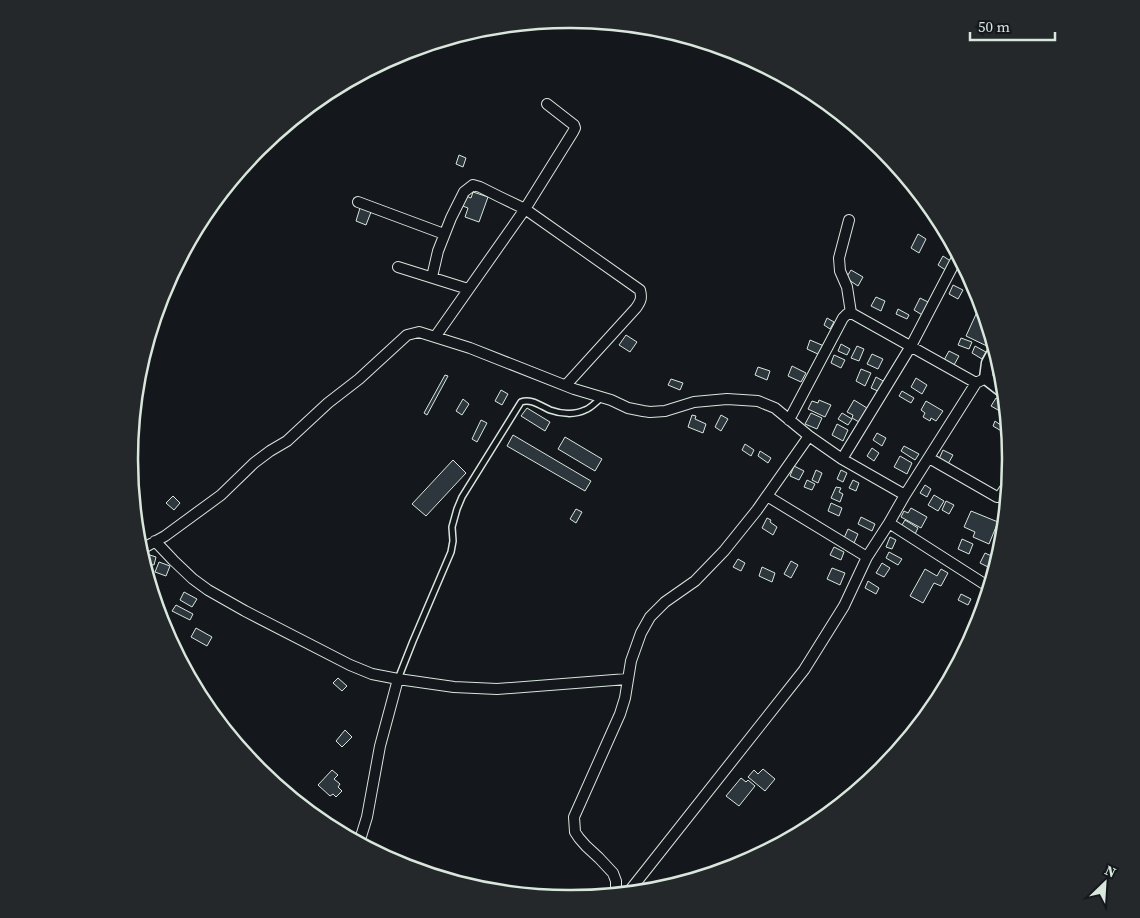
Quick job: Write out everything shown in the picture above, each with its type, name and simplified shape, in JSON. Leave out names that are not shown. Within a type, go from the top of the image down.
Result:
[{"type":"street","points":[[435,337],[525,208],[575,128],[574,125],[546,104]]},
{"type":"street","points":[[432,277],[444,234],[464,192],[473,185],[480,186],[525,208],[640,290],[642,296],[636,308],[566,385]]},
{"type":"street","points":[[358,202],[444,234]]},
{"type":"street","points":[[849,220],[840,258],[840,271],[847,287],[850,313]]},
{"type":"street","points":[[842,459],[911,346],[954,263]]},
{"type":"street","points":[[398,268],[468,289]]},
{"type":"street","points":[[850,313],[911,346],[995,387]]},
{"type":"street","points":[[789,420],[843,318],[850,313]]},
{"type":"street","points":[[148,546],[165,536],[221,495],[254,462],[286,441],[407,335],[419,332],[470,348],[628,408],[650,412],[665,411],[694,402],[727,399],[758,401],[774,408],[842,459],[905,495]]},
{"type":"street","points":[[632,886],[804,670],[844,606],[867,557],[890,523],[905,495],[981,380],[990,360]]},
{"type":"street","points":[[616,888],[613,873],[575,832],[574,817],[620,714],[625,698],[630,662],[641,633],[650,616],[665,602],[695,581],[724,551],[767,496],[809,436]]},
{"type":"street","points":[[929,458],[997,498],[1000,496]]},
{"type":"street","points":[[767,496],[867,557]]},
{"type":"street","points":[[890,523],[984,583]]},
{"type":"street","points":[[156,541],[173,560],[208,590],[350,665],[372,674],[454,687],[497,689],[628,679]]},
{"type":"street","points":[[360,836],[367,817],[380,746],[398,679]]},
{"type":"lane","points":[[398,679],[412,641],[451,552],[453,541],[452,527],[457,508],[521,402],[525,400],[560,413],[572,413],[586,410],[602,397]]},
{"type":"building","points":[[459,155],[466,158],[463,167],[456,164]]},
{"type":"building","points":[[473,192],[488,197],[479,222],[465,217],[468,208],[460,205],[464,195],[471,198]]},
{"type":"building","points":[[360,208],[371,212],[366,225],[356,221]]},
{"type":"building","points":[[918,234],[926,239],[919,253],[911,248]]},
{"type":"building","points":[[943,256],[952,262],[947,271],[938,265]]},
{"type":"building","points":[[851,270],[863,277],[858,286],[846,278]]},
{"type":"building","points":[[953,285],[963,290],[958,299],[949,294]]},
{"type":"building","points":[[876,297],[885,301],[881,311],[871,306]]},
{"type":"building","points":[[920,298],[930,303],[924,316],[914,310]]},
{"type":"building","points":[[898,309],[909,315],[907,319],[896,314]]},
{"type":"building","points":[[976,313],[987,346],[966,336]]},
{"type":"building","points":[[827,318],[834,322],[830,329],[824,325]]},
{"type":"building","points":[[626,335],[637,342],[630,352],[619,345]]},
{"type":"building","points":[[961,338],[972,342],[969,349],[958,345]]},
{"type":"building","points":[[810,340],[824,346],[820,355],[807,349]]},
{"type":"building","points":[[841,344],[850,349],[847,355],[838,351]]},
{"type":"building","points":[[857,346],[864,349],[859,361],[851,358]]},
{"type":"building","points":[[975,346],[986,352],[982,359],[972,353]]},
{"type":"building","points":[[949,351],[959,356],[954,365],[944,360]]},
{"type":"building","points":[[872,354],[883,359],[878,369],[867,364]]},
{"type":"building","points":[[834,355],[845,360],[841,368],[831,363]]},
{"type":"building","points":[[792,366],[806,373],[801,382],[788,376]]},
{"type":"building","points":[[758,367],[770,371],[767,380],[755,375]]},
{"type":"building","points":[[861,369],[871,373],[865,386],[856,381]]},
{"type":"building","points":[[445,375],[448,376],[427,415],[424,413]]},
{"type":"building","points":[[876,377],[885,382],[880,392],[871,388]]},
{"type":"building","points":[[916,378],[927,385],[922,394],[911,387]]},
{"type":"building","points":[[671,379],[683,383],[680,390],[668,385]]},
{"type":"building","points":[[501,390],[508,394],[502,405],[495,401]]},
{"type":"building","points":[[902,391],[914,398],[911,403],[899,396]]},
{"type":"building","points":[[996,398],[997,399],[999,410],[991,406]]},
{"type":"building","points":[[463,399],[469,404],[462,415],[456,411]]},
{"type":"building","points":[[819,400],[831,405],[825,417],[808,409],[812,401],[818,403]]},
{"type":"building","points":[[854,400],[867,408],[859,422],[852,418],[853,415],[847,412]]},
{"type":"building","points":[[926,401],[943,411],[936,421],[931,418],[930,421],[923,417],[925,413],[921,410]]},
{"type":"building","points":[[527,408],[550,422],[545,431],[521,416]]},
{"type":"building","points":[[811,413],[822,418],[817,429],[805,424]]},
{"type":"building","points":[[842,413],[852,419],[848,425],[838,419]]},
{"type":"building","points":[[692,415],[696,416],[695,419],[706,424],[703,433],[688,427]]},
{"type":"building","points":[[721,415],[728,419],[721,431],[715,427]]},
{"type":"building","points":[[481,420],[487,423],[477,442],[472,439]]},
{"type":"building","points":[[995,421],[1000,425],[1001,431],[993,426]]},
{"type":"building","points":[[837,424],[848,430],[843,441],[832,435]]},
{"type":"building","points":[[877,433],[886,438],[882,446],[873,440]]},
{"type":"building","points":[[513,435],[591,481],[585,491],[507,446]]},
{"type":"building","points":[[565,437],[602,459],[595,471],[558,449]]},
{"type":"building","points":[[745,444],[754,450],[751,456],[742,450]]},
{"type":"building","points":[[904,446],[919,454],[915,460],[901,451]]},
{"type":"building","points":[[872,448],[879,453],[874,461],[867,456]]},
{"type":"building","points":[[943,450],[953,455],[948,464],[939,459]]},
{"type":"building","points":[[760,451],[771,458],[768,463],[758,456]]},
{"type":"building","points":[[900,456],[912,463],[907,474],[894,467]]},
{"type":"building","points":[[453,460],[466,473],[426,516],[412,504]]},
{"type":"building","points":[[794,466],[804,471],[799,480],[790,476]]},
{"type":"building","points":[[816,470],[822,473],[818,483],[812,480]]},
{"type":"building","points":[[841,470],[847,473],[843,482],[837,479]]},
{"type":"building","points":[[807,480],[815,484],[812,490],[804,487]]},
{"type":"building","points":[[853,480],[859,483],[856,491],[849,488]]},
{"type":"building","points":[[925,485],[931,489],[927,497],[920,493]]},
{"type":"building","points":[[836,487],[841,488],[839,492],[843,494],[840,502],[831,498]]},
{"type":"building","points":[[934,495],[944,501],[938,511],[928,505]]},
{"type":"building","points":[[173,496],[180,503],[174,510],[166,503]]},
{"type":"building","points":[[946,501],[954,505],[949,514],[942,510]]},
{"type":"building","points":[[831,503],[842,508],[839,516],[828,511]]},
{"type":"building","points":[[911,508],[927,517],[921,528],[901,517],[904,511],[908,513]]},
{"type":"building","points":[[576,509],[582,512],[576,523],[570,519]]},
{"type":"building","points":[[971,511],[997,522],[989,544],[973,537],[975,532],[964,527]]},
{"type":"building","points":[[861,517],[875,524],[872,531],[858,524]]},
{"type":"building","points":[[767,518],[777,527],[773,535],[762,528]]},
{"type":"building","points":[[905,520],[918,528],[914,536],[900,528]]},
{"type":"building","points":[[848,529],[858,534],[854,543],[844,538]]},
{"type":"building","points":[[890,537],[896,540],[892,549],[886,547]]},
{"type":"building","points":[[962,539],[973,544],[969,554],[958,549]]},
{"type":"building","points":[[834,547],[844,552],[841,560],[830,555]]},
{"type":"building","points":[[889,552],[902,559],[898,565],[886,558]]},
{"type":"building","points":[[985,553],[990,555],[988,567],[980,563]]},
{"type":"building","points":[[150,555],[156,557],[154,565],[152,565]]},
{"type":"building","points":[[738,559],[745,563],[741,571],[733,567]]},
{"type":"building","points":[[791,561],[798,565],[791,578],[784,574]]},
{"type":"building","points":[[159,562],[170,566],[166,576],[155,572]]},
{"type":"building","points":[[882,563],[890,568],[884,577],[876,573]]},
{"type":"building","points":[[762,567],[775,573],[772,582],[759,576]]},
{"type":"building","points":[[832,568],[845,573],[840,585],[827,579]]},
{"type":"building","points":[[925,569],[937,576],[941,569],[948,573],[941,586],[934,583],[923,603],[910,596]]},
{"type":"building","points":[[868,581],[879,588],[876,594],[865,588]]},
{"type":"building","points":[[184,592],[197,599],[192,607],[180,600]]},
{"type":"building","points":[[961,594],[971,599],[968,605],[958,600]]},
{"type":"building","points":[[176,605],[193,614],[190,620],[172,611]]},
{"type":"building","points":[[196,628],[212,637],[207,646],[191,637]]},
{"type":"building","points":[[338,678],[347,686],[342,691],[333,683]]},
{"type":"building","points":[[345,730],[352,737],[342,747],[336,741]]},
{"type":"building","points":[[763,769],[775,779],[765,791],[748,777],[754,770],[758,774]]},
{"type":"building","points":[[332,770],[338,775],[334,779],[340,784],[338,787],[342,791],[336,797],[333,794],[330,796],[318,785]]},
{"type":"building","points":[[741,778],[746,782],[748,780],[755,786],[739,806],[726,796]]}]
